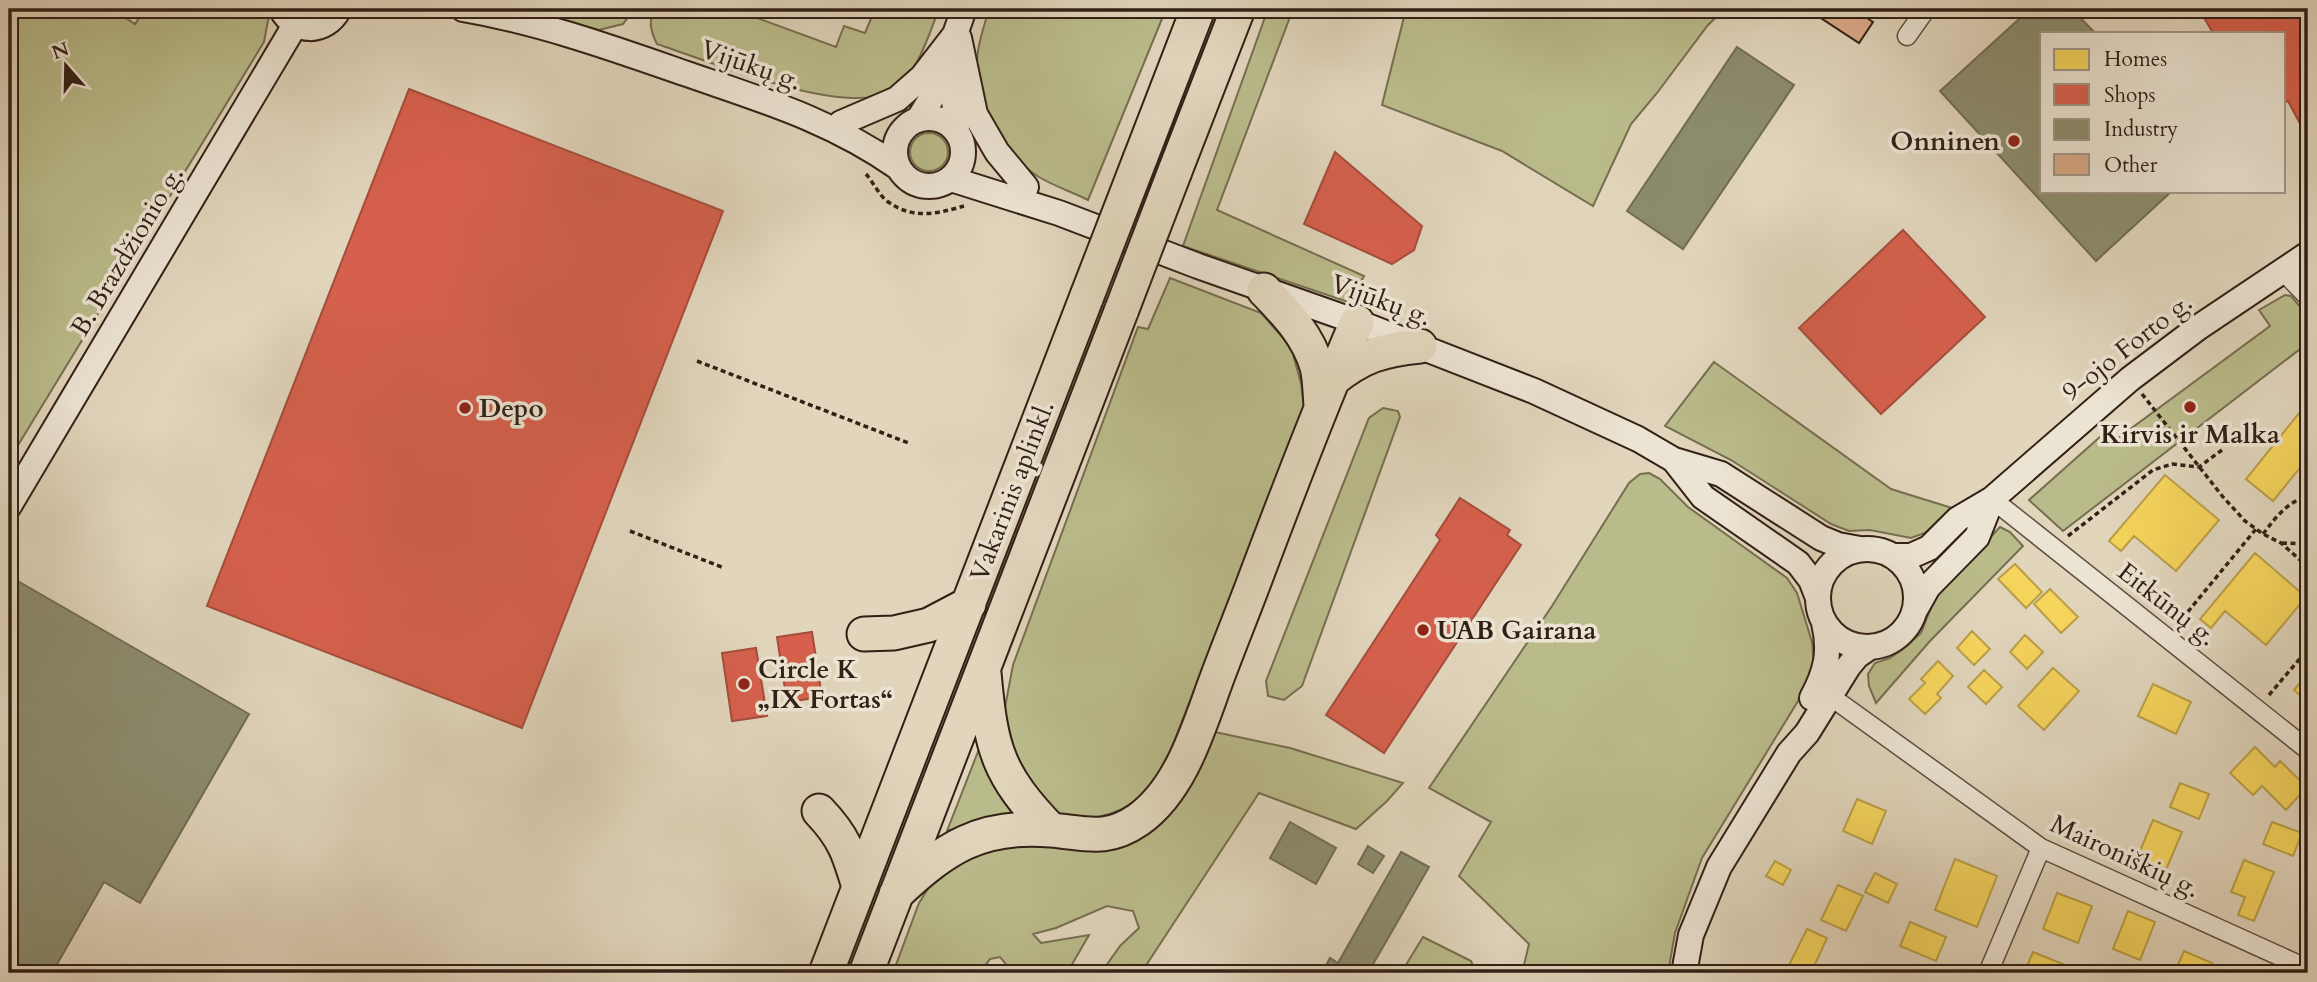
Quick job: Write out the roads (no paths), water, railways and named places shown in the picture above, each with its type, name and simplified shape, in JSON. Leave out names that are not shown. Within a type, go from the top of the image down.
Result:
[{"type":"highway","name":"Vakarinis aplinkl.","points":[[826,973],[1198,9]]},
{"type":"highway","name":"Vakarinis aplinkl.","points":[[866,973],[1238,9]]},
{"type":"highway","points":[[1264,290],[1290,317],[1307,342],[1326,393]]},
{"type":"highway","points":[[896,894],[941,854],[958,844],[1000,832],[1051,830],[1083,835],[1101,834],[1121,829],[1138,820],[1155,805],[1171,783],[1201,720],[1326,393],[1357,322]]},
{"type":"highway","points":[[1326,393],[1353,363],[1371,354],[1420,346]]},
{"type":"highway","points":[[864,634],[894,633],[929,625],[969,604]]},
{"type":"highway","points":[[984,668],[988,715],[1002,766],[1023,801],[1051,830]]},
{"type":"highway","points":[[819,811],[837,830],[848,850],[859,887]]},
{"type":"main road","points":[[288,17],[306,29],[317,28],[327,24],[339,9]]},
{"type":"main road","name":"Vijūkų g.","points":[[463,9],[543,26],[829,121],[899,168]]},
{"type":"main road","name":"B. Brazdžionio g.","points":[[9,506],[288,17]]},
{"type":"main road","points":[[829,121],[897,99],[922,77],[959,26]]},
{"type":"main road","points":[[959,26],[954,100],[963,161],[951,178],[941,185],[917,184],[906,178],[899,168],[895,157],[896,145],[900,134],[913,122],[934,94],[959,26]]},
{"type":"main road","points":[[959,26],[975,114],[996,152],[1026,187]]},
{"type":"main road","points":[[913,122],[939,119],[949,123],[959,135]]},
{"type":"main road","name":"Vijūkų g.","points":[[829,121],[913,122]]},
{"type":"main road","name":"Vijūkų g.","points":[[959,135],[985,165],[1026,187],[1059,213]]},
{"type":"main road","name":"Vijūkų g.","points":[[951,178],[1059,213],[1420,346],[1589,415],[1674,460],[1721,474],[1821,538],[1838,545],[1860,549]]},
{"type":"main road","name":"9-ojo Forto g.","points":[[1894,556],[1911,556],[1929,548],[1958,519],[1992,499],[2130,379],[2199,327],[2308,254]]},
{"type":"main road","name":"Vijūkų g.","points":[[1674,460],[1703,497],[1798,563],[1811,580],[1818,598]]},
{"type":"main road","name":"9-ojo Forto g.","points":[[1915,610],[1928,587],[1977,537],[1992,499]]},
{"type":"main road","points":[[1684,973],[1691,935],[1718,867],[1788,753],[1807,733],[1826,688],[1828,641],[1818,598],[1819,584],[1825,571],[1847,553],[1872,549],[1894,556],[1913,580],[1915,610],[1909,624],[1899,636],[1885,644],[1870,647],[1844,642],[1824,623]]},
{"type":"main road","points":[[1826,688],[1857,656],[1870,647]]},
{"type":"street","points":[[1907,36],[1926,9]]},
{"type":"street","points":[[2282,270],[2308,297]]},
{"type":"street","name":"Eitkūnų g.","points":[[1992,499],[2258,708],[2308,751]]},
{"type":"street","name":"Maironiškių g.","points":[[1826,688],[2041,848],[2308,969]]},
{"type":"street","points":[[1987,973],[2041,848]]},
{"type":"place","name":"Onninen","points":[[2014,141]]},
{"type":"place","name":"Kirvis ir Malka","points":[[2190,407]]},
{"type":"place","name":"Depo","points":[[465,408]]},
{"type":"place","name":"UAB Gairana","points":[[1423,630]]},
{"type":"place","name":"Circle K „IX Fortas“","points":[[744,684]]}]
